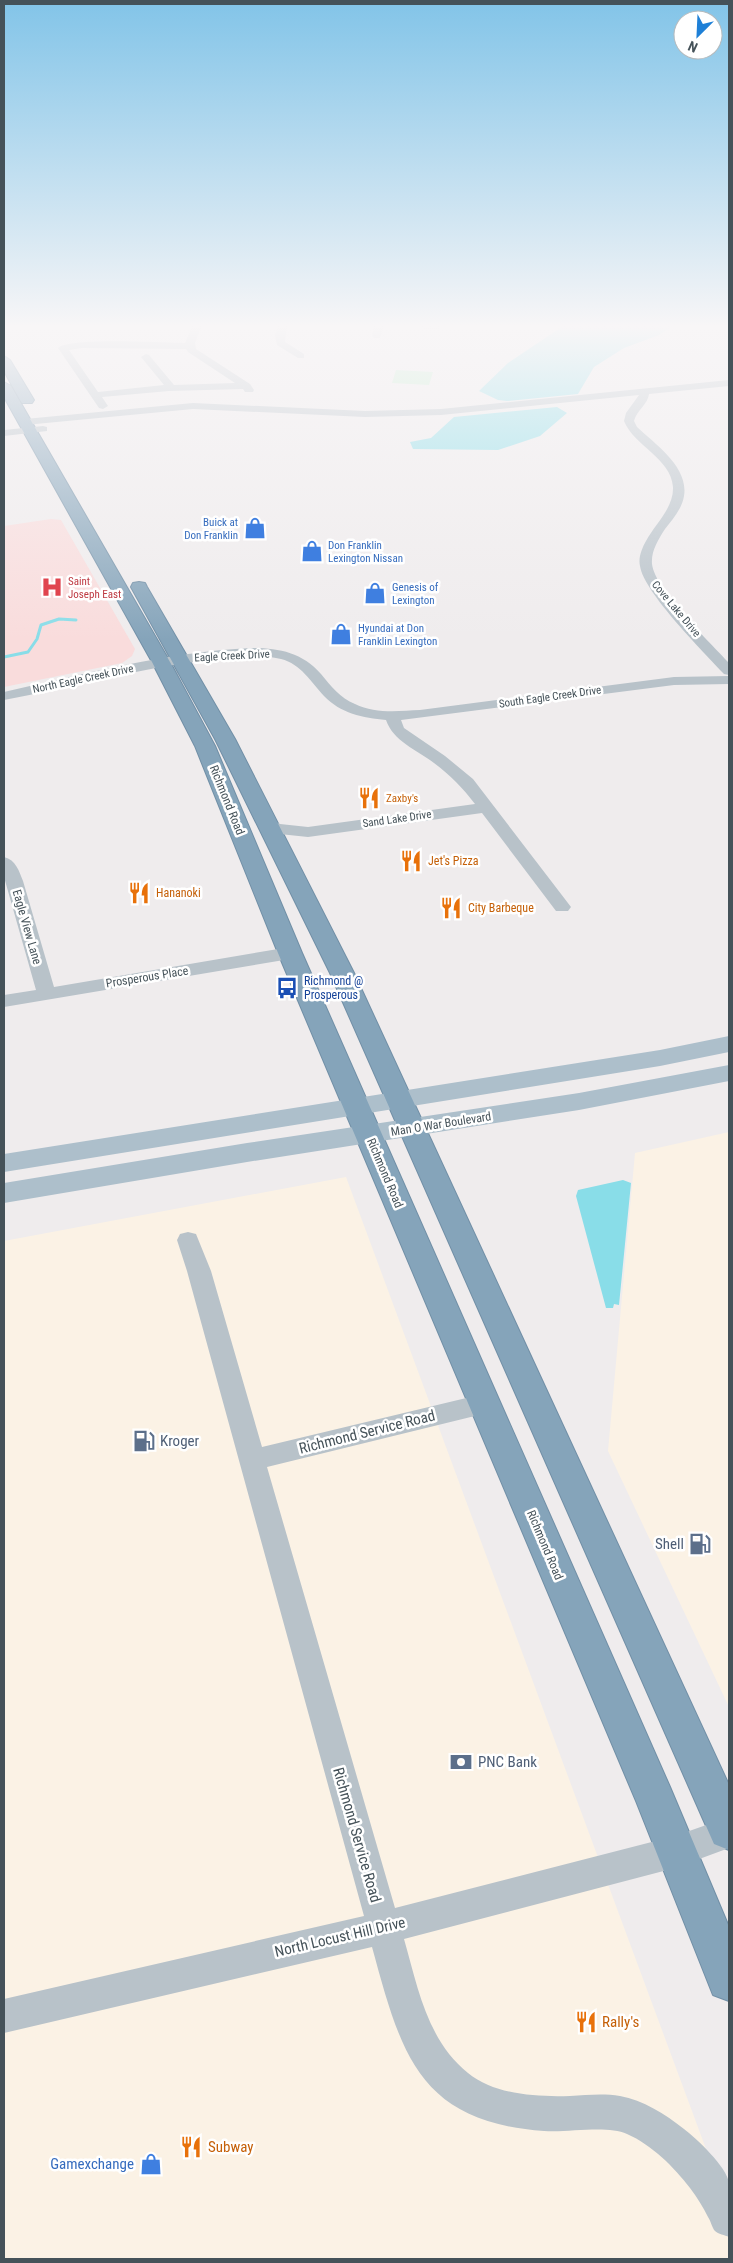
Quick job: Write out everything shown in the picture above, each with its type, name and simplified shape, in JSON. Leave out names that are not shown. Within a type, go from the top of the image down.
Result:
[{"type":"highway","name":"Richmond Road","points":[[36,430],[205,746],[290,954],[656,1801],[675,1852],[729,1978]]},
{"type":"highway","name":"Richmond Road","points":[[37,430],[73,477]]},
{"type":"highway","name":"Richmond Road","points":[[130,570],[182,658],[286,856],[407,1114],[729,1831]]},
{"type":"main road","name":"Man O War Boulevard","points":[[407,1114],[729,1044]]},
{"type":"main road","name":"Man O War Boulevard","points":[[4,1163],[362,1121],[407,1114],[646,1090],[729,1073]]},
{"type":"main road","name":"Man O War Boulevard","points":[[4,1193],[362,1121]]},
{"type":"street","points":[[4,433],[19,430]]},
{"type":"street","name":"Cove Lake Drive","points":[[634,430],[670,467],[680,486],[677,502],[650,546],[646,558],[646,567],[658,590],[729,671]]},
{"type":"street","name":"Eagle Creek Drive","points":[[161,662],[182,658],[253,653],[288,656],[310,668],[339,702],[371,714]]},
{"type":"street","name":"North Eagle Creek Drive","points":[[4,696],[161,662]]},
{"type":"street","name":"South Eagle Creek Drive","points":[[371,714],[392,716],[665,682],[729,680]]},
{"type":"street","points":[[392,716],[397,730],[454,770],[467,782],[562,907]]},
{"type":"street","name":"Sand Lake Drive","points":[[286,856],[287,846],[298,836],[308,832],[486,806]]},
{"type":"street","name":"Sand Lake Drive","points":[[269,824],[276,829],[308,832]]},
{"type":"street","name":"Eagle View Lane","points":[[4,862],[14,880],[46,993]]},
{"type":"street","name":"Prosperous Place","points":[[4,1001],[290,954]]},
{"type":"street","name":"Richmond Service Road","points":[[188,1240],[407,2011],[430,2058],[444,2076],[461,2090],[478,2101],[496,2108],[565,2114],[599,2112],[630,2116],[661,2134],[693,2160],[713,2187],[729,2218]]},
{"type":"street","name":"Richmond Service Road","points":[[252,1460],[483,1404]]},
{"type":"street","name":"North Locust Hill Drive","points":[[4,2016],[383,1928],[675,1852],[729,1831]]},
{"type":"shaded area","name":"Saint Joseph East","points":[[51,519],[61,520],[135,649],[132,656],[122,663],[4,687],[4,526]]},
{"type":"shaded area","points":[[729,1132],[729,1707],[608,1451],[635,1153]]},
{"type":"shaded area","points":[[346,1177],[729,2211],[729,2259],[4,2259],[4,1241]]},
{"type":"water","points":[[440,430],[548,430],[540,436],[498,450],[413,449],[410,442],[431,438]]},
{"type":"water","points":[[623,1180],[631,1183],[619,1305],[614,1304],[613,1308],[606,1308],[576,1196],[578,1190]]},
{"type":"waterway","points":[[4,657],[28,652],[37,639],[41,625],[59,619],[76,620]]},
{"type":"place","name":"Buick at Don Franklin","points":[[255,528]]},
{"type":"place","name":"Don Franklin Lexington Nissan","points":[[312,551]]},
{"type":"place","name":"Saint Joseph East","points":[[52,587]]},
{"type":"place","name":"Genesis of Lexington","points":[[375,593]]},
{"type":"place","name":"Hyundai at Don Franklin Lexington","points":[[341,634]]},
{"type":"place","name":"Zaxby's","points":[[369,798]]},
{"type":"place","name":"Jet's Pizza","points":[[411,861]]},
{"type":"place","name":"Hananoki","points":[[139,893]]},
{"type":"place","name":"City Barbeque","points":[[451,908]]},
{"type":"place","name":"Richmond @ Prosperous","points":[[287,988]]},
{"type":"place","name":"Kroger","points":[[144,1441]]},
{"type":"place","name":"Shell","points":[[700,1544]]},
{"type":"place","name":"PNC Bank","points":[[461,1762]]},
{"type":"place","name":"Rally's","points":[[586,2022]]},
{"type":"place","name":"Subway","points":[[191,2147]]},
{"type":"place","name":"Gamexchange","points":[[151,2164]]}]
